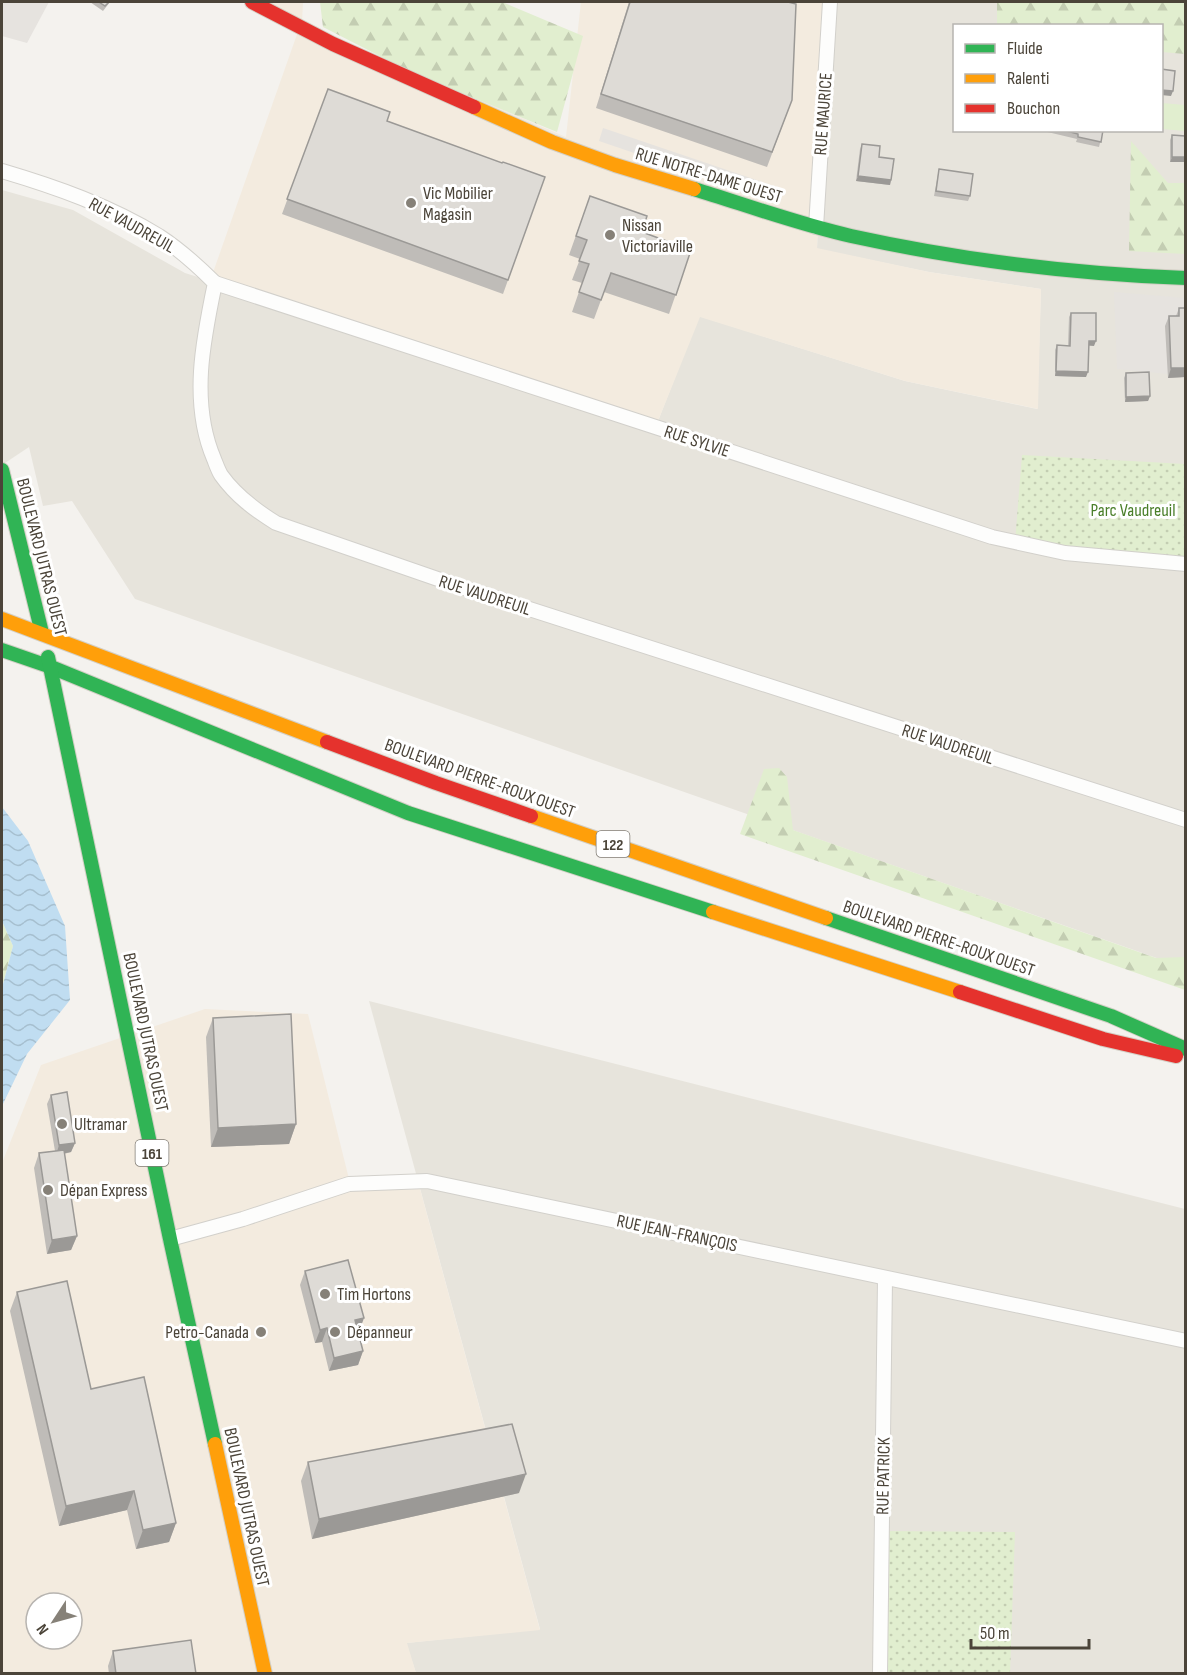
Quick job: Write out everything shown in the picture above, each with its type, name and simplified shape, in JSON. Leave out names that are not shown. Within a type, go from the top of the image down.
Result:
[{"type":"main road","name":"RUE NOTRE-DAME OUEST","points":[[252,2],[333,44],[552,142],[625,168],[816,227],[969,258],[1120,275],[1185,278]]},
{"type":"main road","name":"BOULEVARD JUTRAS OUEST","points":[[2,470],[51,667],[170,1239],[266,1674]]},
{"type":"main road","name":"BOULEVARD PIERRE-ROUX OUEST","points":[[2,619],[436,783],[1111,1016],[1185,1049]]},
{"type":"main road","name":"122","points":[[2,650],[51,667],[408,813],[1102,1039],[1185,1058]]},
{"type":"street","name":"RUE MAURICE","points":[[816,227],[830,2]]},
{"type":"street","name":"RUE VAUDREUIL","points":[[2,171],[69,192],[118,214],[160,237],[215,283],[208,316],[200,400],[206,441],[220,474],[250,506],[276,523],[458,586],[1185,820]]},
{"type":"street","name":"RUE SYLVIE","points":[[215,283],[992,537],[1065,553],[1185,564]]},
{"type":"street","name":"RUE JEAN-FRANÇOIS","points":[[170,1239],[243,1219],[349,1184],[427,1181],[1185,1341]]},
{"type":"street","name":"RUE PATRICK","points":[[880,1674],[885,1279]]},
{"type":"shaded area","points":[[2,2],[49,2],[27,43],[2,36]]},
{"type":"shaded area","points":[[269,2],[303,2],[302,23],[566,137],[581,2],[827,2],[817,248],[929,272],[1041,289],[1038,409],[905,381],[700,317],[658,421],[210,281],[301,23]]},
{"type":"shaded area","points":[[827,2],[1185,2],[1185,968],[135,599],[72,501],[43,506],[29,447],[2,465],[2,190],[73,210],[185,273],[658,421],[699,316],[905,381],[1037,409],[1041,289],[929,272],[817,249]]},
{"type":"shaded area","points":[[603,128],[780,188],[775,201],[599,141]]},
{"type":"shaded area","points":[[1114,292],[1185,298],[1185,318],[1165,326],[1168,374],[1117,369]]},
{"type":"shaded area","points":[[369,1001],[1185,1209],[1185,1673],[416,1673],[406,1643],[540,1629]]},
{"type":"shaded area","points":[[205,1009],[308,1014],[352,1191],[420,1189],[540,1630],[407,1643],[416,1673],[2,1673],[2,1163],[41,1065]]},
{"type":"green space","points":[[320,2],[502,2],[583,36],[557,132],[415,74],[323,27]]},
{"type":"green space","points":[[997,2],[1185,2],[1185,54],[1163,52],[1163,24],[997,24]]},
{"type":"green space","points":[[1163,103],[1185,105],[1185,131],[1163,129]]},
{"type":"green space","points":[[1131,141],[1168,183],[1185,183],[1185,254],[1129,251]]},
{"type":"green space","name":"Parc Vaudreuil","points":[[1022,455],[1185,464],[1185,564],[1015,542]]},
{"type":"green space","points":[[779,768],[787,777],[793,830],[1156,958],[1185,957],[1185,990],[740,834],[764,769]]},
{"type":"green space","points":[[2,921],[13,946],[2,988]]},
{"type":"green space","points":[[882,1531],[1015,1532],[1010,1673],[880,1674]]},
{"type":"water","points":[[2,807],[28,841],[65,926],[70,1000],[27,1054],[2,1106],[2,988],[13,946],[2,921]]},
{"type":"building","points":[[630,2],[788,2],[796,4],[792,100],[772,152],[601,94]]},
{"type":"building","points":[[1163,69],[1175,71],[1173,91],[1163,90]]},
{"type":"building","name":"Vic Mobilier Magasin","points":[[328,89],[390,112],[387,121],[545,177],[508,280],[287,199]]},
{"type":"building","points":[[1070,132],[1103,132],[1101,142],[1078,137],[1078,134]]},
{"type":"building","points":[[1172,135],[1185,136],[1185,157],[1172,157]]},
{"type":"building","points":[[862,144],[880,146],[879,157],[894,159],[891,180],[858,176]]},
{"type":"building","points":[[939,169],[973,174],[970,196],[936,191]]},
{"type":"building","points":[[590,196],[647,216],[642,232],[691,250],[676,295],[611,273],[601,300],[579,292],[589,264],[579,261],[587,240],[576,236]]},
{"type":"building","points":[[1179,308],[1185,308],[1185,368],[1171,368],[1169,316],[1179,316]]},
{"type":"building","points":[[1071,313],[1096,313],[1096,341],[1089,341],[1088,372],[1056,371],[1057,345],[1070,346]]},
{"type":"building","points":[[1149,372],[1150,396],[1126,397],[1126,373]]},
{"type":"building","points":[[291,1014],[296,1124],[218,1128],[213,1018]]},
{"type":"building","points":[[67,1092],[75,1143],[59,1145],[51,1095]]},
{"type":"building","points":[[64,1150],[77,1236],[52,1240],[39,1153]]},
{"type":"building","points":[[348,1260],[364,1318],[355,1320],[363,1351],[334,1358],[327,1328],[320,1330],[305,1271]]},
{"type":"building","points":[[67,1281],[91,1389],[144,1377],[176,1523],[143,1530],[134,1491],[66,1506],[17,1292]]},
{"type":"building","points":[[512,1424],[526,1474],[319,1519],[308,1462]]},
{"type":"building","points":[[191,1640],[196,1674],[116,1674],[113,1651]]},
{"type":"traffic: fast","points":[[694,189],[792,220],[892,245],[976,259],[1060,269],[1186,278]]},
{"type":"traffic: fast","points":[[2,470],[42,633]]},
{"type":"traffic: fast","points":[[2,650],[51,667],[408,813],[713,912]]},
{"type":"traffic: fast","points":[[48,657],[215,1444]]},
{"type":"traffic: fast","points":[[826,918],[1111,1016],[1186,1049]]},
{"type":"traffic: slow","points":[[474,107],[552,142],[615,165],[694,189]]},
{"type":"traffic: slow","points":[[2,619],[327,742]]},
{"type":"traffic: slow","points":[[531,816],[826,918]]},
{"type":"traffic: slow","points":[[713,912],[960,992]]},
{"type":"traffic: slow","points":[[215,1444],[265,1674]]},
{"type":"traffic: jam","points":[[252,2],[333,44],[474,107]]},
{"type":"traffic: jam","points":[[327,742],[531,816]]},
{"type":"traffic: jam","points":[[960,992],[1103,1039],[1176,1056]]},
{"type":"place","name":"Vic Mobilier Magasin","points":[[411,203]]},
{"type":"place","name":"Nissan Victoriaville","points":[[610,235]]},
{"type":"place","name":"Ultramar","points":[[62,1124]]},
{"type":"place","name":"Dépan Express","points":[[48,1190]]},
{"type":"place","name":"Tim Hortons","points":[[325,1294]]},
{"type":"place","name":"Petro-Canada","points":[[261,1332]]},
{"type":"place","name":"Dépanneur","points":[[335,1332]]}]
